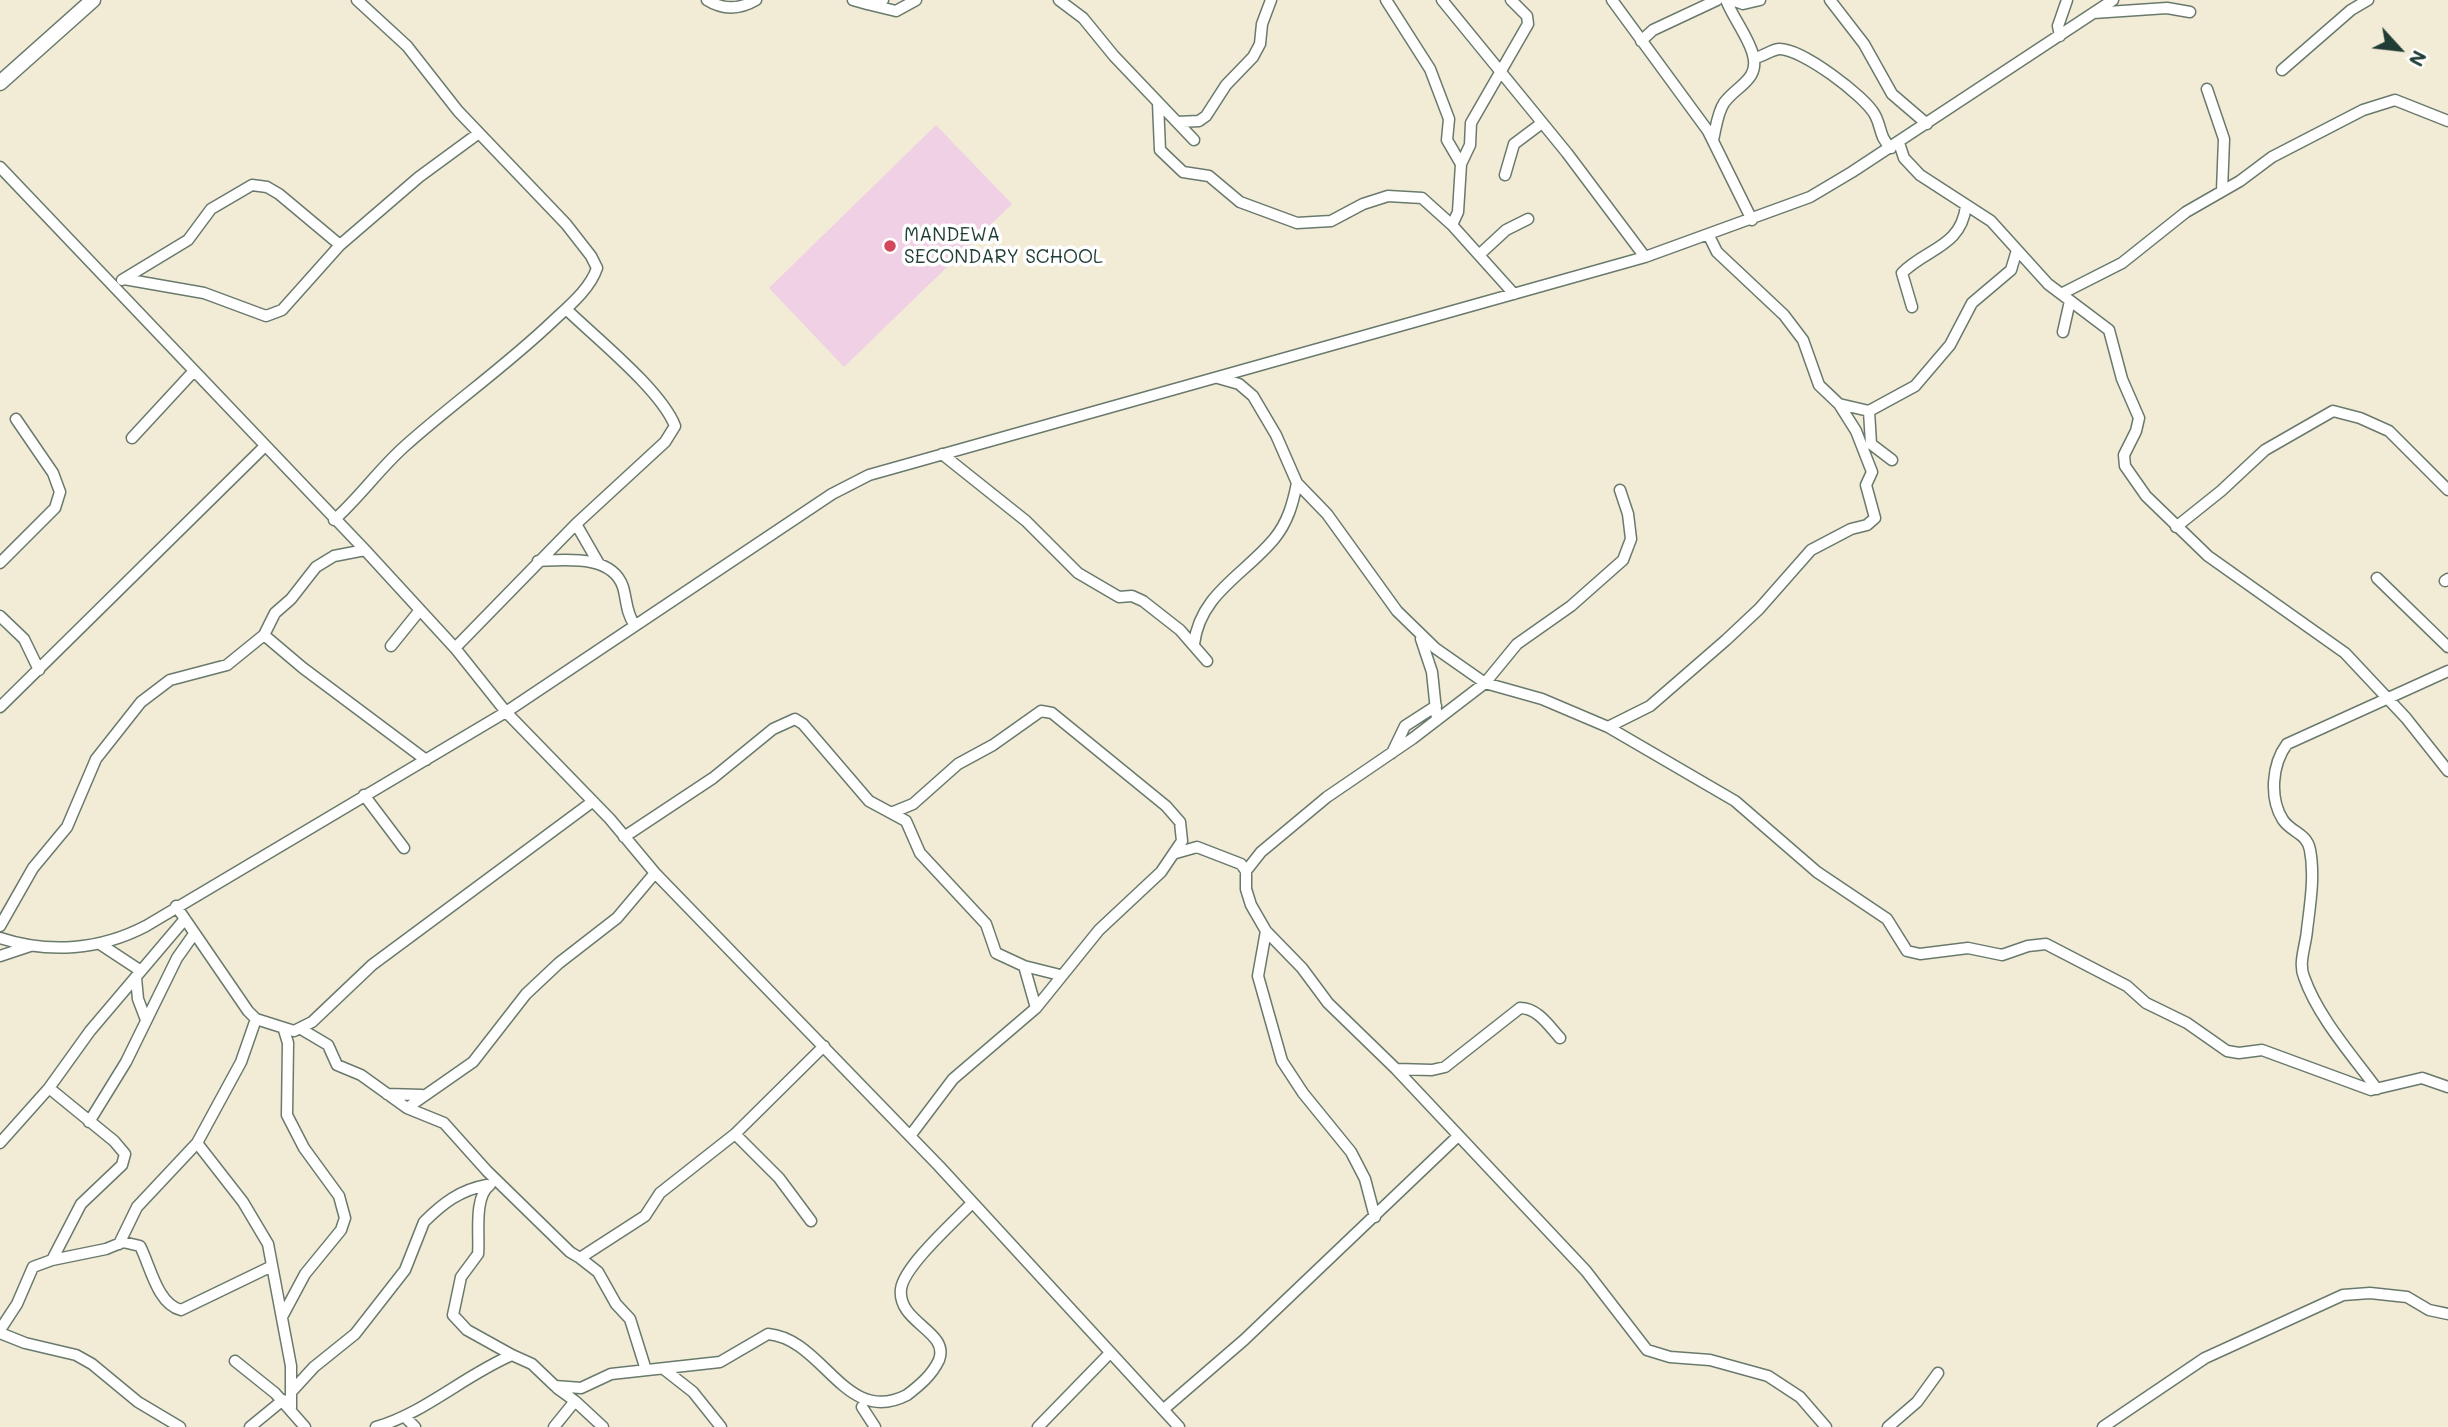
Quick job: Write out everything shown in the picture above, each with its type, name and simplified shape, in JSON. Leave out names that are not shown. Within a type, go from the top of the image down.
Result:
[{"type":"main road","points":[[0,83],[93,0]]},
{"type":"street","points":[[334,520],[363,493],[404,447],[515,356],[566,309],[594,279],[597,268],[592,256],[548,204],[479,134],[407,46],[357,0]]},
{"type":"street","points":[[707,0],[729,8],[741,7],[755,0]]},
{"type":"street","points":[[853,0],[896,11],[916,0]]},
{"type":"street","points":[[867,4],[883,0]]},
{"type":"street","points":[[1059,0],[1083,18],[1194,140]]},
{"type":"street","points":[[1177,122],[1199,121],[1206,116],[1226,85],[1253,57],[1260,44],[1262,24],[1271,0]]},
{"type":"street","points":[[1386,0],[1430,69],[1449,119],[1447,140],[1461,164]]},
{"type":"street","points":[[1442,0],[1542,123],[1644,257]]},
{"type":"street","points":[[1451,225],[1458,212],[1461,164],[1470,145],[1474,116],[1528,24],[1527,16],[1511,0]]},
{"type":"street","points":[[1612,0],[1641,41],[1670,75],[1713,140],[1752,220]]},
{"type":"street","points":[[1641,41],[1653,30],[1717,0]]},
{"type":"street","points":[[1713,140],[1720,112],[1729,97],[1749,80],[1755,66],[1754,58],[1726,0]]},
{"type":"street","points":[[1732,0],[1743,4],[1760,0]]},
{"type":"street","points":[[1830,0],[1864,44],[1892,94],[1927,124]]},
{"type":"street","points":[[2060,36],[2058,26],[2067,0]]},
{"type":"street","points":[[0,938],[62,948],[121,939],[506,712],[634,624],[725,568],[852,483],[892,466],[983,445],[1644,257],[1752,220],[1821,191],[1895,146],[2113,0]]},
{"type":"street","points":[[2282,70],[2351,10],[2368,0]]},
{"type":"street","points":[[2093,13],[2167,8],[2190,12]]},
{"type":"street","points":[[1754,58],[1781,49],[1805,57],[1822,67],[1874,113],[1882,140],[1895,146],[1920,175],[1991,221],[2066,298],[2099,321],[2112,335],[2122,379],[2139,418],[2136,431],[2124,455],[2125,466],[2146,496],[2176,527],[2272,604],[2345,653],[2448,771]]},
{"type":"street","points":[[2207,89],[2224,139],[2222,191]]},
{"type":"street","points":[[2066,298],[2122,263],[2186,212],[2272,157],[2346,118],[2388,100],[2400,101],[2448,121]]},
{"type":"street","points":[[1158,103],[1160,150],[1167,160],[1183,172],[1209,176],[1240,202],[1265,214],[1314,224],[1331,222],[1363,204],[1402,195],[1429,203],[1480,254],[1514,294]]},
{"type":"street","points":[[1505,175],[1514,145],[1542,123]]},
{"type":"street","points":[[124,279],[186,288],[221,298],[247,311],[274,315],[282,310],[340,245],[419,177],[479,134]]},
{"type":"street","points":[[0,167],[365,550],[455,648],[506,712],[655,873],[910,1136],[1179,1427]]},
{"type":"street","points":[[113,285],[188,240],[211,209],[252,185],[267,187],[279,194],[340,245]]},
{"type":"street","points":[[1912,307],[1902,273],[1955,235],[1964,222],[1966,206]]},
{"type":"street","points":[[1480,254],[1506,230],[1528,219]]},
{"type":"street","points":[[1608,727],[1650,706],[1726,640],[1759,609],[1811,550],[1851,529],[1871,523],[1875,514],[1866,485],[1872,472],[1856,431],[1839,404],[1819,385],[1803,340],[1794,327],[1717,252],[1709,236]]},
{"type":"street","points":[[1839,404],[1869,411],[1915,386],[1950,345],[1972,303],[2011,270],[2017,250]]},
{"type":"street","points":[[2063,332],[2066,298]]},
{"type":"street","points":[[455,648],[538,561],[665,442],[675,426],[671,415],[638,378],[566,309]]},
{"type":"street","points":[[132,438],[193,372]]},
{"type":"street","points":[[1215,377],[1239,384],[1259,403],[1297,483],[1327,514],[1381,592],[1419,633],[1449,659],[1485,683],[1542,699],[1608,727],[1746,808],[1817,872],[1887,919],[1907,951],[1920,954],[1968,948],[2001,955],[2034,944],[2046,944],[2127,986],[2146,1003],[2187,1023],[2227,1051],[2239,1054],[2262,1050],[2362,1088],[2377,1089],[2422,1078],[2448,1087]]},
{"type":"street","points":[[1869,411],[1871,444],[1892,460]]},
{"type":"street","points":[[2176,527],[2211,500],[2265,450],[2333,411],[2360,418],[2389,431],[2448,490]]},
{"type":"street","points":[[0,563],[55,508],[60,492],[53,473],[16,419]]},
{"type":"street","points":[[0,707],[264,447]]},
{"type":"street","points":[[942,454],[1026,521],[1078,573],[1119,597],[1132,596],[1143,601],[1194,644],[1207,662]]},
{"type":"street","points":[[1194,644],[1195,630],[1205,606],[1274,539],[1285,523],[1297,483]]},
{"type":"street","points":[[1246,871],[1261,852],[1327,797],[1392,753],[1485,683],[1517,644],[1571,606],[1623,560],[1631,539],[1619,490]]},
{"type":"street","points":[[576,524],[599,564],[619,579],[628,614],[634,624]]},
{"type":"street","points":[[0,926],[33,868],[67,827],[96,759],[141,702],[170,680],[222,668],[264,635],[275,613],[291,599],[316,567],[334,556],[365,550]]},
{"type":"street","points":[[538,561],[584,561],[599,564]]},
{"type":"street","points":[[2377,578],[2448,647]]},
{"type":"street","points":[[391,646],[420,610]]},
{"type":"street","points":[[0,616],[24,639],[39,670]]},
{"type":"street","points":[[1419,633],[1432,672],[1437,720]]},
{"type":"street","points":[[264,635],[303,668],[426,760]]},
{"type":"street","points":[[2377,1089],[2326,1016],[2303,976],[2312,887],[2310,847],[2304,836],[2284,821],[2274,787],[2280,756],[2287,744],[2359,713],[2385,697],[2448,671]]},
{"type":"street","points":[[1392,753],[1405,726],[1436,706]]},
{"type":"street","points":[[891,813],[923,797],[958,764],[1001,740],[1035,714],[1047,711],[1142,783],[1176,817],[1182,831],[1176,853],[1161,872],[1099,930],[1036,1008],[953,1079],[910,1136]]},
{"type":"street","points":[[624,837],[713,778],[774,729],[795,719],[803,724],[869,801],[906,821],[920,853],[977,911],[991,934],[996,953],[1024,966],[1060,975]]},
{"type":"street","points":[[364,795],[404,848]]},
{"type":"street","points":[[301,1029],[372,965],[592,802]]},
{"type":"street","points":[[1176,853],[1197,847],[1241,863],[1246,871],[1251,905],[1266,931],[1302,968],[1349,1026],[1396,1069],[1586,1271],[1647,1350],[1670,1357],[1710,1360],[1768,1376],[1800,1397],[1826,1427]]},
{"type":"street","points":[[407,1108],[473,1062],[526,994],[559,963],[617,918],[655,873]]},
{"type":"street","points":[[176,906],[241,1002],[256,1019],[284,1030],[301,1029],[328,1045],[337,1065],[361,1075],[407,1108],[444,1123],[499,1184],[570,1252],[598,1272],[616,1304],[630,1319],[646,1370]]},
{"type":"street","points":[[0,1143],[49,1088],[90,1031],[185,919]]},
{"type":"street","points":[[1266,931],[1258,976],[1282,1061],[1355,1158],[1375,1217]]},
{"type":"street","points":[[89,1122],[126,1062],[177,958],[194,934]]},
{"type":"street","points":[[100,944],[139,974]]},
{"type":"street","points":[[0,956],[33,945]]},
{"type":"street","points":[[1024,966],[1036,1008]]},
{"type":"street","points":[[139,974],[138,999],[146,1020]]},
{"type":"street","points":[[1396,1069],[1432,1070],[1445,1067],[1520,1008],[1537,1013],[1560,1038]]},
{"type":"street","points":[[119,1244],[137,1207],[197,1143],[241,1062],[256,1019]]},
{"type":"street","points":[[282,1317],[305,1274],[341,1230],[345,1218],[339,1196],[304,1148],[287,1115],[288,1042],[284,1030]]},
{"type":"street","points":[[580,1258],[645,1216],[660,1193],[735,1134],[824,1046]]},
{"type":"street","points":[[49,1088],[121,1147],[125,1159],[81,1204],[52,1260]]},
{"type":"street","points":[[387,1094],[422,1095]]},
{"type":"street","points":[[735,1134],[779,1178],[811,1221]]},
{"type":"street","points":[[1164,1409],[1210,1372],[1457,1136]]},
{"type":"street","points":[[197,1143],[224,1176],[264,1235],[282,1317],[292,1391]]},
{"type":"street","points":[[250,1427],[287,1404],[292,1391],[314,1367],[355,1334],[405,1270],[424,1222],[430,1216],[455,1195],[499,1184]]},
{"type":"street","points":[[487,1185],[477,1223],[478,1254],[461,1277],[453,1315],[467,1330],[532,1364],[603,1427]]},
{"type":"street","points":[[862,1408],[890,1408],[932,1373],[940,1355],[939,1343],[909,1316],[902,1302],[901,1289],[915,1265],[972,1203]]},
{"type":"street","points":[[180,1427],[138,1402],[92,1364],[76,1355],[25,1343],[0,1332],[21,1297],[31,1270],[52,1260],[131,1242],[140,1246],[160,1291],[175,1309],[181,1310],[270,1267]]},
{"type":"street","points":[[2102,1427],[2173,1378],[2226,1347],[2343,1295],[2370,1293],[2407,1297],[2429,1310],[2448,1314]]},
{"type":"street","points":[[555,1386],[581,1388],[611,1374],[720,1362],[732,1357],[758,1338],[768,1334],[778,1335],[807,1356],[862,1408],[875,1427]]},
{"type":"street","points":[[1038,1427],[1110,1353]]},
{"type":"street","points":[[376,1427],[405,1417],[468,1376],[512,1355]]},
{"type":"street","points":[[235,1361],[287,1404],[304,1425],[317,1427]]},
{"type":"street","points":[[665,1370],[693,1392],[721,1427]]},
{"type":"street","points":[[1888,1427],[1917,1402],[1938,1373]]},
{"type":"street","points":[[554,1427],[575,1401]]},
{"type":"street","points":[[405,1417],[415,1427]]},
{"type":"shaded area","name":"MANDEWA SECONDARY SCHOOL","points":[[936,125],[1012,204],[844,367],[769,288]]},
{"type":"place","name":"MANDEWA SECONDARY SCHOOL","points":[[890,246]]}]
